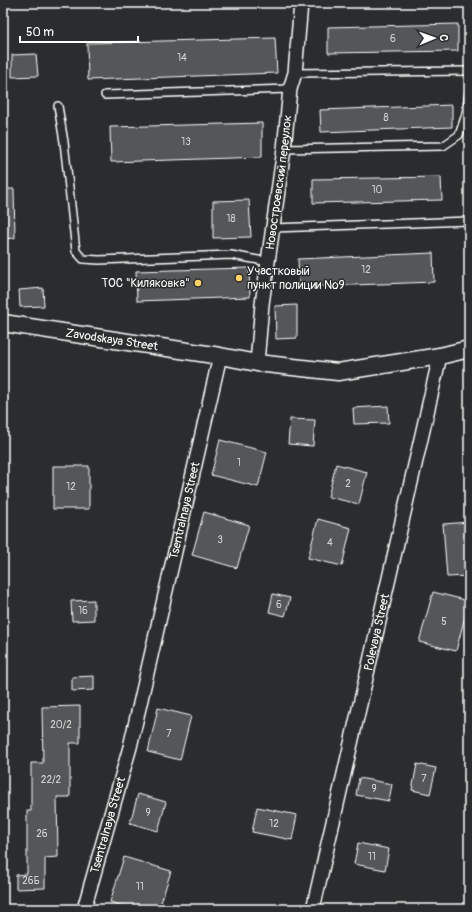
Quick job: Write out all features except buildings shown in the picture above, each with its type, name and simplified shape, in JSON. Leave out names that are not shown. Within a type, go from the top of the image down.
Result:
[{"type":"street","name":"Новостроевский переулок","points":[[257,363],[262,304],[284,149],[290,89],[295,73],[301,3]]},
{"type":"street","name":"Zavodskaya Street","points":[[3,323],[220,356]]},
{"type":"street","points":[[220,356],[257,363],[338,372],[440,356],[469,349]]},
{"type":"street","name":"Tsentralnaya Street","points":[[84,909],[130,747],[220,356]]},
{"type":"street","name":"Polevaya Street","points":[[313,909],[440,356]]},
{"type":"lane","points":[[295,73],[469,71]]},
{"type":"lane","points":[[105,95],[290,89]]},
{"type":"lane","points":[[284,149],[443,146],[459,135],[466,114],[469,93]]},
{"type":"lane","points":[[58,106],[64,142],[76,251],[83,259],[99,260],[231,255],[269,262]]},
{"type":"lane","points":[[273,228],[469,221]]},
{"type":"place","name":"Участковый пункт полиции №9","points":[[239,278]]},
{"type":"place","name":"ТОС \"Киляковка\"","points":[[198,283]]}]
